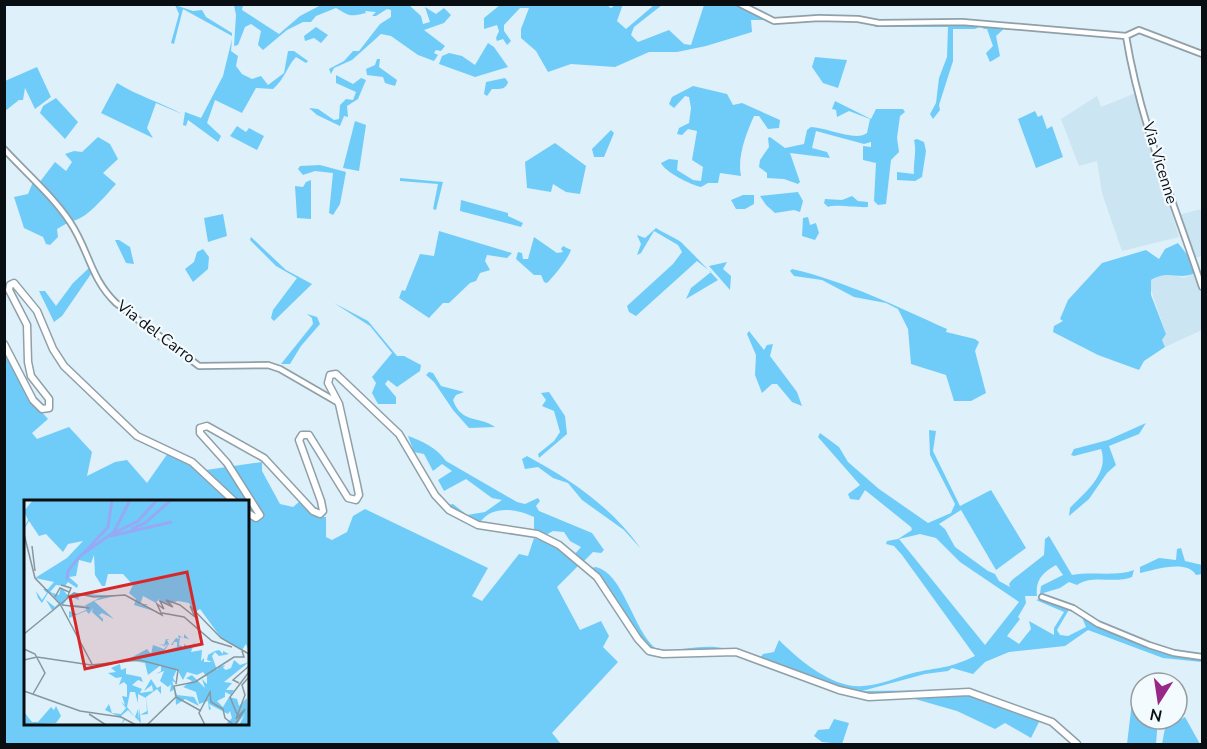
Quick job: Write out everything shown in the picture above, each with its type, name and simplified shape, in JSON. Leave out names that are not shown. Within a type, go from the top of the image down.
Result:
[{"type":"main road","points":[[4,344],[33,400],[42,409],[49,408],[49,399],[29,369],[27,325],[9,290],[10,285],[14,283],[37,311],[52,349],[64,366],[137,436],[192,462],[234,500]]},
{"type":"main road","points":[[249,514],[256,518],[260,515],[227,463],[200,433],[200,428],[207,426],[257,453],[315,513],[320,514],[323,511],[321,501],[299,440],[303,435],[312,439],[348,498],[356,500],[359,495],[339,404],[328,383],[329,376],[339,375],[399,434],[435,495],[449,510],[478,525],[537,534],[559,545],[597,577],[638,639],[649,651],[663,654],[736,652],[839,690],[869,697],[969,692],[1052,722],[1077,744]]},
{"type":"street","points":[[740,4],[774,21],[819,18],[858,19],[879,23],[962,22],[1126,36],[1139,30],[1203,54]]},
{"type":"street","name":"Via Vicenne","points":[[1126,36],[1132,72],[1151,139],[1203,287]]},
{"type":"street","name":"Via del Carro","points":[[4,149],[70,221],[93,274],[116,303],[199,366],[268,365],[280,369],[339,404]]},
{"type":"street","points":[[1042,597],[1073,608],[1098,624],[1149,645],[1174,653],[1203,657]]},
{"type":"shaded area","points":[[605,4],[611,8],[623,4],[617,21],[626,29],[654,5],[662,5],[634,27],[631,35],[638,42],[669,30],[684,44],[691,45],[704,5],[736,5],[765,20],[751,20],[752,32],[706,46],[677,52],[649,52],[615,67],[571,64],[548,72],[536,51],[521,38],[521,29],[529,8],[520,8],[504,25],[504,31],[511,41],[507,45],[503,39],[497,41],[499,31],[497,25],[484,29],[484,18],[500,5]]},
{"type":"shaded area","points":[[175,5],[193,11],[202,10],[206,17],[232,33],[232,36],[183,9],[174,44],[171,43],[179,14]]},
{"type":"shaded area","points":[[234,5],[243,5],[242,10],[279,34],[300,16],[321,5],[409,5],[421,16],[423,24],[430,22],[425,7],[436,14],[444,8],[451,15],[444,23],[424,30],[445,46],[441,51],[436,50],[434,53],[438,55],[434,61],[418,55],[391,36],[381,34],[352,60],[334,68],[331,74],[329,69],[344,61],[353,51],[359,51],[380,24],[391,17],[391,10],[387,9],[372,16],[376,12],[365,11],[366,13],[352,15],[336,8],[316,16],[311,22],[303,22],[287,30],[263,50],[258,45],[261,31],[251,24],[245,27],[238,45],[234,46],[236,15]]},
{"type":"shaded area","points":[[879,24],[983,25],[975,29],[953,29],[953,61],[939,105],[940,110],[933,119],[930,114],[936,103],[939,78],[947,57],[948,27],[874,27]]},
{"type":"shaded area","points":[[989,26],[1006,27],[996,36],[1000,56],[990,62],[986,53],[993,46],[987,29],[982,29]]},
{"type":"shaded area","points":[[316,27],[328,35],[321,43],[314,38],[305,41],[304,36]]},
{"type":"shaded area","points":[[232,39],[231,51],[238,56],[236,66],[242,74],[252,79],[261,76],[268,85],[284,73],[288,51],[294,51],[308,61],[306,63],[296,57],[273,89],[256,88],[242,113],[215,100],[207,123],[221,136],[218,142],[188,120],[186,126],[183,125],[185,112],[201,118],[223,76]]},
{"type":"shaded area","points":[[488,43],[494,47],[508,67],[475,77],[439,64],[442,56],[449,53],[462,56],[475,65]]},
{"type":"shaded area","points":[[815,57],[847,60],[838,88],[823,83],[812,67]]},
{"type":"shaded area","points":[[377,59],[380,59],[379,67],[397,80],[395,86],[385,83],[383,77],[367,75],[366,69],[375,65]]},
{"type":"shaded area","points":[[37,67],[51,97],[35,109],[25,88],[23,100],[19,100],[5,111],[5,81]]},
{"type":"shaded area","points":[[336,75],[353,84],[361,78],[366,80],[358,99],[347,106],[348,117],[344,116],[340,126],[317,115],[309,108],[318,109],[334,120],[339,119],[340,105],[346,99],[353,100],[356,92],[336,83]]},
{"type":"shaded area","points":[[505,78],[508,82],[506,86],[492,89],[487,96],[484,94],[486,82]]},
{"type":"shaded area","points":[[117,83],[182,114],[156,103],[147,128],[153,138],[101,113]]},
{"type":"shaded area","points":[[693,86],[727,94],[733,105],[742,103],[780,120],[779,128],[768,129],[759,116],[754,116],[741,153],[741,176],[720,173],[718,183],[708,183],[701,187],[679,178],[663,167],[661,163],[669,159],[678,160],[677,170],[693,180],[701,181],[703,167],[692,160],[697,131],[688,129],[682,135],[677,134],[679,128],[689,123],[691,108],[689,97],[685,96],[674,108],[669,104],[672,97]]},
{"type":"shaded area","points":[[1136,93],[1179,237],[1122,251],[1102,193],[1097,161],[1079,166],[1061,119],[1097,96],[1101,107]]},
{"type":"shaded area","points":[[56,98],[78,122],[65,139],[40,113],[43,106]]},
{"type":"shaded area","points":[[835,101],[871,119],[876,109],[903,109],[905,112],[900,116],[897,138],[899,152],[891,160],[886,204],[878,205],[874,201],[876,163],[863,160],[863,146],[871,147],[871,142],[864,144],[816,131],[812,148],[827,152],[830,158],[790,153],[800,182],[798,184],[784,179],[767,178],[767,173],[759,167],[760,160],[769,147],[768,138],[770,137],[785,148],[804,144],[807,130],[811,127],[856,136],[867,133],[870,119],[849,111],[837,117],[836,110],[832,109]]},
{"type":"shaded area","points":[[1035,111],[1038,117],[1042,115],[1047,129],[1052,126],[1063,157],[1036,168],[1018,119]]},
{"type":"shaded area","points":[[355,121],[366,125],[359,171],[343,168]]},
{"type":"shaded area","points":[[237,126],[246,132],[249,128],[264,136],[257,150],[230,136]]},
{"type":"shaded area","points":[[611,130],[614,133],[604,157],[594,157],[592,149]]},
{"type":"shaded area","points":[[98,137],[110,144],[118,159],[103,173],[116,184],[83,217],[71,221],[39,183],[55,162],[66,171],[72,162],[65,154],[74,151],[82,152]]},
{"type":"shaded area","points":[[914,140],[924,142],[926,151],[922,177],[915,181],[897,180],[897,172],[914,174]]},
{"type":"shaded area","points":[[555,143],[586,166],[580,194],[566,192],[553,184],[551,192],[527,188],[525,162]]},
{"type":"shaded area","points":[[320,165],[346,172],[340,204],[333,215],[329,213],[333,173],[315,171],[303,175],[298,169],[300,166]]},
{"type":"shaded area","points":[[400,178],[443,182],[436,210],[433,209],[438,184],[400,181]]},
{"type":"shaded area","points":[[311,180],[311,219],[297,218],[295,186],[303,187]]},
{"type":"shaded area","points":[[33,182],[69,222],[57,229],[58,237],[50,245],[46,244],[43,237],[24,228],[14,197],[28,194]]},
{"type":"shaded area","points":[[798,192],[803,201],[800,212],[794,210],[775,213],[760,196]]},
{"type":"shaded area","points":[[743,195],[754,195],[754,204],[745,209],[736,209],[731,200]]},
{"type":"shaded area","points":[[852,196],[858,201],[868,202],[868,207],[828,207],[824,203],[825,199],[842,200]]},
{"type":"shaded area","points":[[461,200],[508,213],[508,216],[523,223],[521,227],[460,211]]},
{"type":"shaded area","points":[[1202,209],[1202,256],[1194,258],[1178,215]]},
{"type":"shaded area","points":[[223,214],[227,236],[208,242],[204,218]]},
{"type":"shaded area","points":[[808,217],[810,225],[816,223],[819,233],[815,240],[802,236],[803,218]]},
{"type":"shaded area","points":[[656,228],[681,242],[709,270],[697,261],[636,316],[629,312],[627,306],[673,264],[682,252],[678,245],[654,231],[641,253],[637,255],[641,244],[637,235],[645,238]]},
{"type":"shaded area","points":[[439,231],[512,253],[507,258],[487,255],[485,261],[490,270],[480,273],[476,281],[470,283],[449,303],[443,303],[429,318],[399,298],[402,290],[405,291],[420,254],[434,256]]},
{"type":"shaded area","points":[[251,237],[286,270],[312,284],[274,321],[271,318],[273,310],[297,278],[276,266],[250,240]]},
{"type":"shaded area","points":[[534,237],[557,253],[563,252],[561,249],[563,246],[571,250],[564,263],[547,283],[541,275],[534,275],[516,259],[518,252],[522,253],[523,259],[528,259]]},
{"type":"shaded area","points":[[115,240],[130,247],[134,264],[126,263]]},
{"type":"shaded area","points":[[1178,243],[1189,257],[1195,273],[1184,276],[1164,275],[1151,280],[1151,295],[1166,334],[1162,340],[1165,347],[1144,361],[1139,370],[1098,355],[1053,332],[1054,326],[1063,321],[1060,319],[1068,300],[1102,263],[1146,250],[1159,259],[1165,249]]},
{"type":"shaded area","points":[[203,249],[209,257],[208,269],[193,282],[185,269],[194,262],[197,252]]},
{"type":"shaded area","points":[[727,262],[723,269],[731,276],[730,290],[709,266]]},
{"type":"shaded area","points":[[89,268],[91,274],[62,316],[54,322],[39,291],[45,291],[56,306],[73,283]]},
{"type":"shaded area","points":[[792,269],[813,274],[890,303],[947,329],[946,332],[975,339],[979,342],[975,351],[986,393],[971,401],[954,401],[946,375],[911,364],[908,329],[898,309],[886,303],[854,297],[822,280],[794,276],[790,271]]},
{"type":"shaded area","points":[[711,272],[718,280],[686,299],[691,288]]},
{"type":"shaded area","points":[[1167,273],[1184,278],[1195,273],[1202,295],[1202,330],[1165,347],[1162,340],[1166,334],[1149,284],[1151,280]]},
{"type":"shaded area","points":[[334,303],[368,321],[397,356],[404,356],[421,365],[420,371],[397,387],[388,380],[385,384],[396,397],[396,404],[378,404],[372,393],[376,383],[372,377],[392,353],[370,326]]},
{"type":"shaded area","points":[[307,314],[317,317],[320,324],[301,346],[290,364],[281,364],[313,324],[312,318]]},
{"type":"shaded area","points":[[749,331],[764,350],[767,345],[773,344],[770,356],[797,392],[802,406],[792,402],[777,384],[772,384],[762,393],[755,375],[756,355],[747,334]]},
{"type":"shaded area","points":[[4,351],[30,399],[48,419],[32,433],[37,439],[69,427],[92,452],[87,476],[115,462],[127,460],[147,483],[168,453],[199,471],[262,462],[262,471],[280,504],[293,507],[299,502],[318,517],[326,517],[326,537],[332,540],[347,532],[353,516],[365,509],[488,568],[472,596],[482,601],[519,554],[528,556],[534,538],[559,546],[580,564],[557,587],[580,630],[601,621],[609,636],[603,647],[618,662],[552,733],[561,744],[5,744]]},
{"type":"shaded area","points":[[429,372],[433,373],[441,386],[464,392],[456,395],[453,400],[461,413],[495,427],[469,428],[453,410],[434,382],[426,375]]},
{"type":"shaded area","points":[[549,392],[565,416],[567,434],[539,458],[538,454],[554,441],[560,432],[554,411],[542,406],[546,400],[541,393]]},
{"type":"shaded area","points":[[1146,423],[1139,434],[1109,446],[1116,465],[1107,473],[1089,499],[1069,516],[1070,508],[1099,475],[1103,458],[1101,449],[1074,456],[1071,455],[1074,449],[1108,440]]},
{"type":"shaded area","points":[[929,430],[936,431],[933,451],[960,506],[991,490],[1026,548],[996,570],[961,510],[939,524],[945,529],[955,547],[995,574],[999,581],[1010,587],[1012,580],[1044,555],[1045,539],[1049,536],[1072,575],[1120,573],[1134,570],[1132,577],[1125,579],[1096,579],[1077,585],[1069,582],[1060,588],[1040,594],[1041,586],[1063,575],[1056,565],[1041,577],[1037,585],[1037,596],[1025,596],[1026,603],[1018,617],[1020,619],[1007,636],[1019,644],[1031,629],[1029,621],[1054,635],[1054,628],[1064,612],[1036,600],[1043,598],[1070,608],[1057,630],[1060,635],[1068,636],[1086,627],[1081,615],[1124,638],[1202,659],[1202,662],[1163,658],[1088,630],[1065,646],[1009,652],[985,662],[973,674],[952,668],[948,671],[925,674],[862,691],[952,690],[874,696],[852,693],[760,658],[763,654],[774,652],[779,640],[817,672],[840,683],[863,686],[952,665],[975,656],[902,555],[894,546],[886,544],[887,541],[898,539],[912,530],[911,527],[865,490],[859,500],[850,499],[848,494],[860,485],[818,437],[820,433],[839,447],[848,462],[879,489],[928,523],[951,513],[955,504],[930,455]],"holes":[[[920,534],[936,538],[960,562],[1019,602],[985,645],[899,539]]]},
{"type":"shaded area","points":[[408,436],[429,446],[446,461],[517,502],[525,504],[538,498],[540,501],[536,506],[539,511],[592,533],[604,550],[601,553],[593,552],[584,561],[574,555],[581,547],[570,541],[564,532],[553,531],[546,535],[534,532],[534,517],[512,510],[490,513],[479,524],[448,505],[453,504],[467,515],[485,512],[502,500],[492,498],[466,479],[444,491],[438,480],[452,471],[442,464],[433,471],[424,454],[414,452]]},
{"type":"shaded area","points":[[527,456],[575,485],[604,507],[641,549],[624,530],[582,500],[568,483],[553,478],[538,467],[525,469],[522,459]]},
{"type":"shaded area","points":[[1181,548],[1185,561],[1202,565],[1202,574],[1196,575],[1192,570],[1178,567],[1140,573],[1140,567],[1159,558],[1176,560],[1177,549]]},
{"type":"shaded area","points":[[596,567],[605,571],[614,580],[640,628],[655,648],[671,650],[717,647],[727,649],[663,654],[650,649],[633,629],[591,568]]},
{"type":"shaded area","points":[[963,695],[976,697],[1040,720],[1031,738],[1005,723],[995,729],[957,711],[915,699]]},
{"type":"shaded area","points":[[834,719],[849,723],[842,744],[822,742],[814,736],[818,730],[829,729]]},
{"type":"shaded area","points":[[1189,724],[1200,744],[1162,744],[1164,731],[1189,731]]},
{"type":"shaded area","points":[[1129,727],[1129,731],[1157,731],[1156,744],[1127,744]]}]
